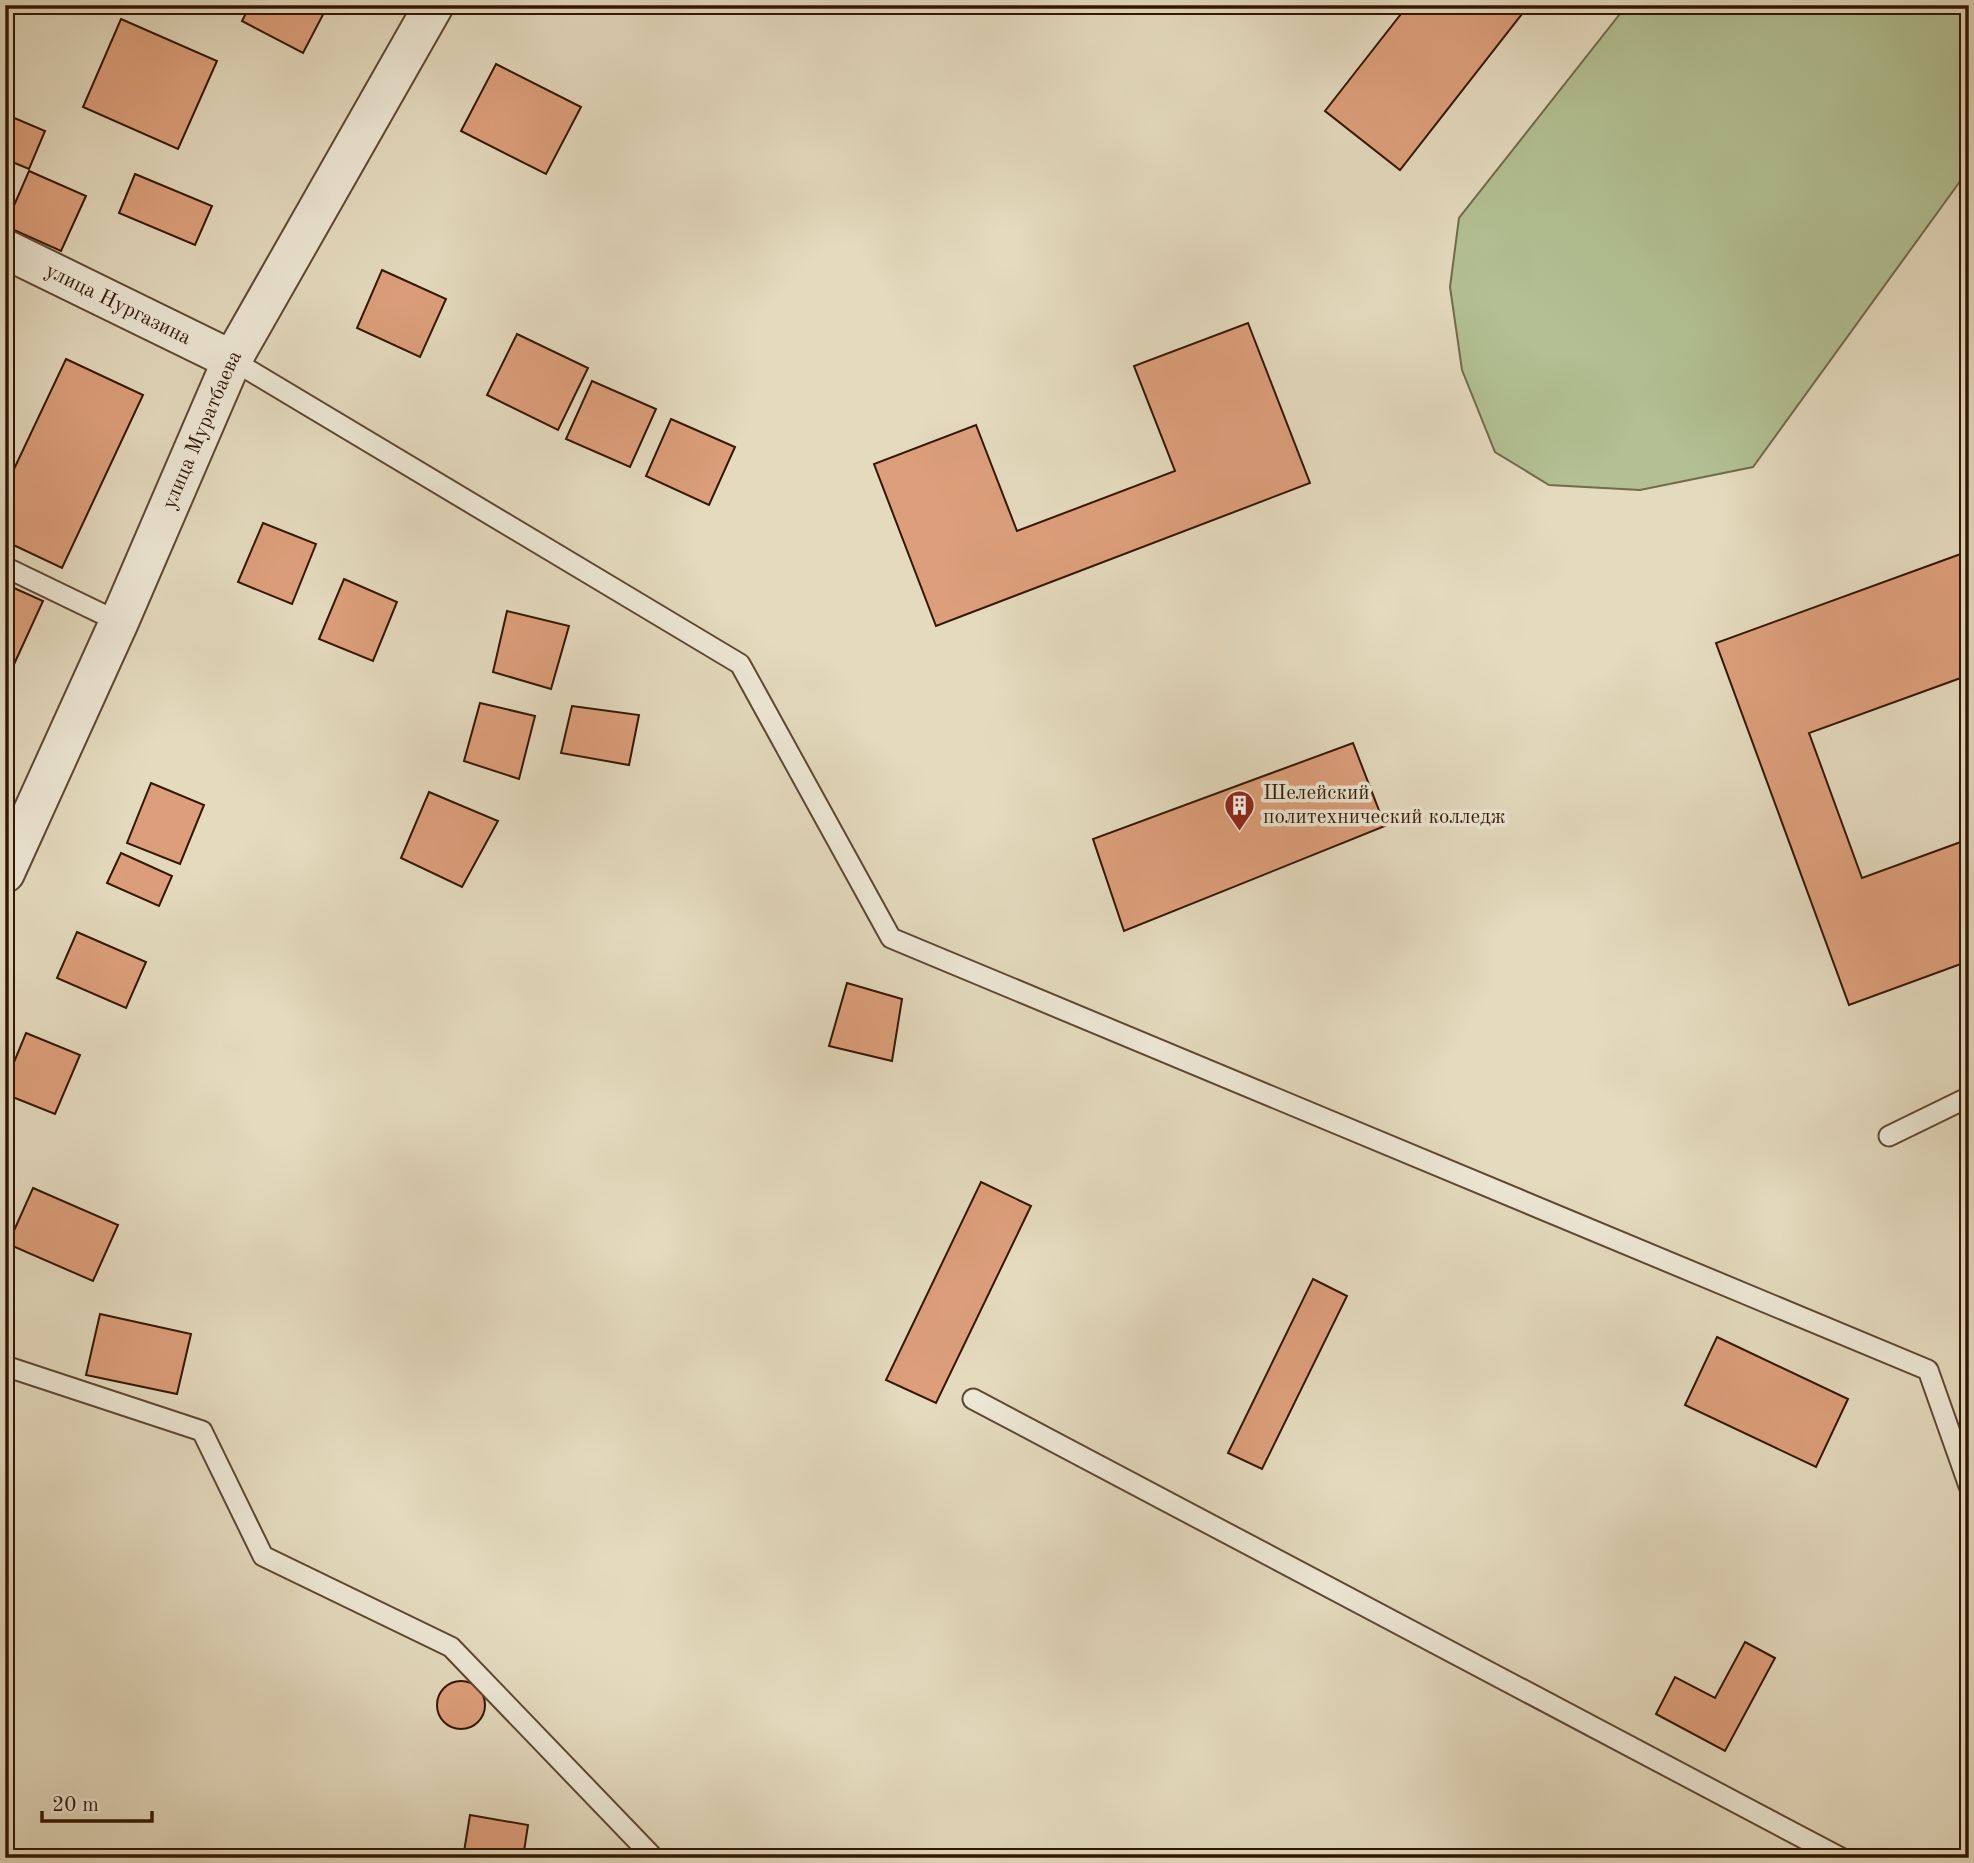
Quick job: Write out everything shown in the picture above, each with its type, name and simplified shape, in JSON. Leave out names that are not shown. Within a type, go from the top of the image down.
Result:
[{"type":"street","name":"улица Муратбаева","points":[[5,873],[119,622],[232,360],[434,5]]},
{"type":"street","name":"улица Нургазина","points":[[5,249],[232,360]]},
{"type":"lane","points":[[232,360],[740,664],[891,938],[1928,1370],[1969,1486]]},
{"type":"lane","points":[[5,567],[119,622]]},
{"type":"lane","points":[[1889,1136],[1969,1097]]},
{"type":"lane","points":[[5,1366],[202,1431],[264,1556],[451,1647],[654,1858]]},
{"type":"lane","points":[[973,1399],[1841,1858]]},
{"type":"green space","points":[[1627,5],[1969,5],[1969,169],[1753,467],[1640,490],[1549,485],[1495,452],[1462,370],[1450,287],[1459,218]]},
{"type":"building","points":[[250,5],[328,5],[303,53],[242,21]]},
{"type":"building","points":[[1408,5],[1529,5],[1400,170],[1325,111]]},
{"type":"building","points":[[121,19],[217,61],[178,149],[83,107]]},
{"type":"building","points":[[496,64],[581,107],[546,174],[461,131]]},
{"type":"building","points":[[5,114],[45,131],[29,169],[5,159]]},
{"type":"building","points":[[29,171],[86,196],[61,251],[5,226]]},
{"type":"building","points":[[135,174],[212,206],[195,245],[119,213]]},
{"type":"building","points":[[382,270],[446,299],[420,357],[357,328]]},
{"type":"building","points":[[1248,323],[1310,483],[936,626],[874,464],[976,425],[1017,531],[1175,471],[1134,366]]},
{"type":"building","points":[[517,334],[588,368],[558,430],[487,395]]},
{"type":"building","points":[[66,359],[143,395],[62,568],[5,541],[5,488]]},
{"type":"building","points":[[592,381],[656,409],[630,467],[566,439]]},
{"type":"building","points":[[671,419],[735,447],[709,505],[646,476]]},
{"type":"building","points":[[263,523],[316,544],[292,604],[238,582]]},
{"type":"building","points":[[1969,551],[1969,675],[1809,733],[1862,878],[1969,839],[1969,961],[1849,1005],[1716,643]]},
{"type":"building","points":[[344,579],[397,602],[373,661],[319,639]]},
{"type":"building","points":[[5,584],[43,601],[5,684]]},
{"type":"building","points":[[507,611],[569,626],[551,689],[493,672]]},
{"type":"building","points":[[480,703],[535,716],[519,779],[464,761]]},
{"type":"building","points":[[572,706],[639,715],[629,765],[561,753]]},
{"type":"building","name":"Шелейский политехнический колледж","points":[[1353,743],[1385,826],[1124,931],[1093,839]]},
{"type":"building","points":[[151,783],[204,805],[180,864],[127,843]]},
{"type":"building","points":[[429,792],[498,821],[462,887],[401,858]]},
{"type":"building","points":[[121,853],[172,876],[159,906],[107,883]]},
{"type":"building","points":[[77,932],[146,962],[126,1008],[57,978]]},
{"type":"building","points":[[847,983],[902,999],[892,1061],[829,1046]]},
{"type":"building","points":[[26,1033],[80,1055],[55,1114],[5,1094],[5,1084]]},
{"type":"building","points":[[981,1182],[1031,1206],[936,1403],[886,1380]]},
{"type":"building","points":[[33,1188],[118,1225],[93,1281],[8,1244]]},
{"type":"building","points":[[1313,1279],[1347,1296],[1262,1469],[1228,1453]]},
{"type":"building","points":[[100,1314],[191,1334],[177,1394],[86,1375]]},
{"type":"building","points":[[1717,1337],[1848,1399],[1816,1467],[1685,1405]]},
{"type":"building","points":[[1745,1642],[1775,1658],[1725,1751],[1656,1714],[1675,1677],[1715,1698]]},
{"type":"building","points":[[461,1681],[478,1688],[485,1705],[478,1722],[461,1729],[444,1722],[437,1705],[444,1688]]},
{"type":"building","points":[[470,1815],[528,1825],[523,1858],[463,1858]]},
{"type":"place","name":"Шелейский политехнический колледж","points":[[1240,832]]}]
